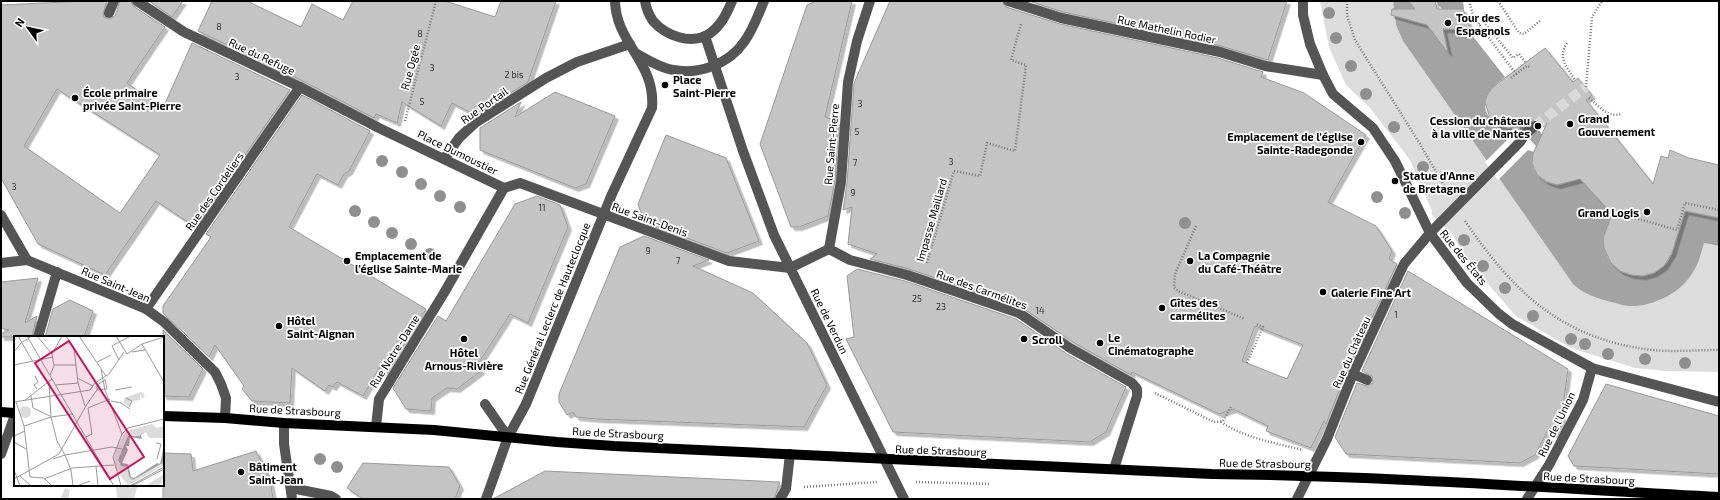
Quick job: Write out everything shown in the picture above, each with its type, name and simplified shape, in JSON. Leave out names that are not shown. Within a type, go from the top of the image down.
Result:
[{"type":"main road","points":[[1,412],[14,414]]},
{"type":"main road","name":"Rue de Strasbourg","points":[[164,416],[376,426],[455,431],[576,443],[884,460],[1212,474],[1308,476],[1719,497]]},
{"type":"street","points":[[109,13],[114,1]]},
{"type":"street","name":"Rue du Refuge","points":[[137,1],[184,32],[300,87],[379,128]]},
{"type":"street","points":[[615,1],[618,21],[637,54],[661,67],[673,70],[699,70],[716,65],[734,54],[750,33],[764,1]]},
{"type":"street","points":[[645,1],[653,21],[674,36],[686,39],[695,39],[705,36],[720,24],[732,1]]},
{"type":"street","name":"Rue Saint-Pierre","points":[[828,249],[841,182],[848,82],[857,41],[870,1]]},
{"type":"street","name":"Rue Mathelin Rodier","points":[[1008,1],[1061,18],[1220,52],[1266,66],[1323,76]]},
{"type":"street","name":"Rue des États","points":[[1303,1],[1303,15],[1310,44],[1323,76],[1333,94],[1373,128],[1395,161],[1430,233],[1467,283],[1499,314],[1512,324],[1592,368],[1719,402]]},
{"type":"street","points":[[705,36],[716,65]]},
{"type":"street","name":"Rue Portail","points":[[444,159],[459,138],[475,123],[546,78],[577,62],[630,44]]},
{"type":"street","name":"Rue Général Leclerc de Hauteclocque","points":[[486,499],[508,437],[526,404],[603,214],[652,108],[653,99],[649,75],[637,54]]},
{"type":"street","name":"Rue de Verdun","points":[[716,65],[743,151],[774,235],[904,499]]},
{"type":"street","name":"Rue des Cordeliers","points":[[146,309],[300,87]]},
{"type":"street","name":"Rue du Château","points":[[1297,499],[1320,454],[1353,374],[1404,264],[1430,233],[1520,142],[1525,134],[1535,126]]},
{"type":"street","name":"Place Dumoustier","points":[[379,128],[504,188],[444,293]]},
{"type":"street","name":"Rue Saint-Denis","points":[[504,188],[520,183],[729,261],[790,268]]},
{"type":"street","points":[[1,215],[27,260],[1,263]]},
{"type":"street","points":[[790,268],[828,249]]},
{"type":"street","name":"Rue des Carmélites","points":[[828,249],[850,260],[922,280],[1019,314],[1070,348],[1128,380],[1136,387]]},
{"type":"street","name":"Rue Saint-Jean","points":[[27,260],[146,309],[164,322],[218,368],[226,398],[226,418]]},
{"type":"street","points":[[38,336],[57,272]]},
{"type":"street","name":"Rue Notre-Dame","points":[[376,426],[378,399],[444,293]]},
{"type":"street","name":"Rue de l'Union","points":[[1527,499],[1549,465],[1583,400],[1592,368]]},
{"type":"street","points":[[1353,374],[1367,380]]},
{"type":"street","points":[[1114,469],[1137,396],[1136,387]]},
{"type":"street","points":[[485,404],[508,437]]},
{"type":"street","points":[[1,454],[14,417]]},
{"type":"street","points":[[284,422],[285,451],[292,488],[292,499]]},
{"type":"street","points":[[780,499],[786,489],[790,454]]},
{"type":"street","points":[[292,488],[331,496],[336,499]]},
{"type":"path","name":"Rue Ogée","points":[[402,139],[407,108],[436,1]]},
{"type":"path","points":[[1347,1],[1349,22],[1355,40],[1420,144],[1451,198]]},
{"type":"path","points":[[1469,1],[1474,18],[1516,74]]},
{"type":"path","points":[[1498,1],[1519,33],[1524,34],[1540,20]]},
{"type":"path","points":[[1586,87],[1592,17],[1602,1]]},
{"type":"path","name":"Impasse Maillard","points":[[922,280],[954,171],[980,176],[987,143],[1015,151],[1026,65],[1011,60],[1026,8]]},
{"type":"path","points":[[1479,24],[1483,21],[1513,58],[1519,54],[1526,63]]},
{"type":"path","points":[[1567,43],[1562,50],[1562,58],[1575,80]]},
{"type":"path","points":[[1510,79],[1527,66],[1530,67]]},
{"type":"path","points":[[1589,98],[1607,114],[1613,116],[1622,114]]},
{"type":"path","points":[[1618,213],[1677,230],[1685,202],[1719,210]]},
{"type":"path","points":[[1462,216],[1494,260],[1514,283],[1546,312],[1567,324],[1603,339],[1640,348],[1653,350],[1719,350]]},
{"type":"path","points":[[1196,226],[1175,274],[1174,287],[1178,291],[1245,320]]},
{"type":"path","points":[[1247,363],[1263,327],[1256,324]]},
{"type":"path","points":[[1136,387],[1148,389],[1214,422],[1221,422],[1226,419],[1231,407]]},
{"type":"path","points":[[1221,422],[1233,430],[1263,440],[1320,454]]},
{"type":"path","points":[[786,489],[895,481],[997,484]]},
{"type":"shaded area","points":[[1320,1],[1393,1],[1396,25],[1403,41],[1573,284],[1579,289],[1620,304],[1637,306],[1653,302],[1672,293],[1680,287],[1692,272],[1704,243],[1719,246],[1719,372],[1665,371],[1635,368],[1571,348],[1516,316],[1467,260],[1452,234],[1432,215],[1432,211],[1410,160],[1370,108],[1346,85],[1329,47]]},
{"type":"shaded area","points":[[1393,1],[1415,1],[1441,29],[1468,30],[1505,77],[1494,86],[1488,94],[1485,101],[1487,114],[1491,120],[1497,124],[1510,128],[1517,127],[1530,119],[1545,138],[1537,148],[1533,159],[1534,170],[1538,175],[1543,180],[1555,184],[1562,183],[1578,176],[1612,214],[1603,238],[1608,258],[1620,271],[1631,275],[1643,276],[1664,266],[1672,253],[1685,211],[1719,218],[1719,246],[1704,243],[1697,265],[1688,280],[1666,297],[1647,304],[1638,306],[1622,305],[1595,297],[1573,284],[1403,41],[1396,25]]},
{"type":"shaded area","points":[[1435,1],[1463,1],[1464,9],[1442,9]]},
{"type":"shaded area","points":[[116,486],[137,487],[134,499],[117,499]]},
{"type":"shaded area","points":[[65,488],[70,490],[68,499],[60,499]]},
{"type":"pier","points":[[1518,127],[1536,146],[1534,152],[1528,150],[1498,180],[1485,162],[1512,135],[1512,128]]},
{"type":"building","points":[[107,1],[103,14],[104,17],[109,19],[115,16],[120,1],[131,1],[133,6],[165,27],[127,83],[163,108],[192,43],[290,90],[195,227],[156,201],[105,275],[38,244],[1,178],[1,5]],"holes":[[[57,89],[160,155],[120,213],[24,146]]]},
{"type":"building","points":[[149,1],[183,1],[172,17]]},
{"type":"building","points":[[212,1],[247,1],[301,27],[312,4],[343,20],[353,1],[445,1],[495,17],[501,1],[556,1],[528,82],[475,115],[452,103],[441,126],[402,102],[397,123],[376,114],[374,118],[303,81],[198,31]]},
{"type":"building","points":[[816,1],[852,1],[825,117],[837,121],[839,117],[835,181],[828,216],[799,227],[791,227],[760,144],[807,5]]},
{"type":"building","points":[[890,1],[1002,1],[1006,7],[1060,24],[1218,58],[1263,72],[1261,77],[1304,93],[1366,135],[1328,202],[1376,226],[1392,251],[1389,259],[1397,264],[1347,371],[1326,424],[1324,421],[1311,448],[1266,431],[1268,426],[1233,409],[1219,414],[1132,372],[1131,375],[1073,342],[1021,307],[909,269],[870,259],[877,254],[848,244],[852,207],[843,210],[847,183],[854,83]],"holes":[[[1255,326],[1303,345],[1287,379],[1242,361]]]},
{"type":"building","points":[[1029,1],[1287,1],[1268,60],[1221,46],[1063,12]]},
{"type":"building","name":"Tour des Espagnols","points":[[1408,1],[1435,1],[1437,9],[1463,9],[1471,30],[1443,29],[1448,53],[1427,25],[1391,15],[1392,9],[1415,9]]},
{"type":"building","points":[[1545,48],[1573,82],[1578,78],[1592,95],[1586,100],[1653,184],[1661,156],[1668,158],[1670,150],[1689,158],[1719,165],[1719,218],[1685,211],[1672,253],[1664,266],[1654,273],[1643,276],[1631,275],[1620,271],[1611,263],[1604,248],[1603,238],[1612,214],[1580,179],[1557,185],[1547,182],[1537,175],[1532,163],[1533,154],[1547,123],[1541,124],[1534,120],[1525,126],[1508,128],[1497,125],[1490,118],[1485,103],[1487,95],[1493,87]]},
{"type":"building","points":[[555,92],[615,116],[586,184],[575,188],[480,150],[480,128],[521,102],[515,117]]},
{"type":"building","points":[[302,95],[370,131],[349,171],[344,174],[338,185],[317,174],[289,227],[426,309],[385,376],[380,367],[363,396],[337,382],[333,387],[329,385],[325,391],[292,368],[290,403],[252,401],[242,389],[244,386],[215,345],[209,357],[163,313],[163,306],[211,237],[206,234]]},
{"type":"building","points":[[666,135],[726,158],[759,241],[727,253],[644,222],[638,204]]},
{"type":"building","points":[[537,196],[560,205],[568,227],[528,323],[510,314],[478,364],[481,371],[457,389],[447,388],[432,398],[431,411],[406,409],[393,388],[438,316],[446,321],[515,204]]},
{"type":"building","points":[[644,236],[709,260],[693,266],[753,293],[807,343],[827,385],[804,427],[597,419],[576,417],[573,412],[567,415],[559,402],[559,394],[620,247]]},
{"type":"building","points":[[857,269],[905,281],[1016,319],[1067,354],[1126,387],[1106,432],[1090,442],[893,432],[846,339],[854,337],[847,276]]},
{"type":"building","points":[[1408,271],[1568,369],[1560,430],[1556,438],[1549,428],[1535,455],[1520,463],[1346,454],[1335,437],[1357,383],[1367,386],[1373,383],[1372,376],[1362,371]]},
{"type":"building","points":[[38,278],[25,323],[37,316],[32,336],[1,337],[1,334],[9,330],[1,328],[1,282]]},
{"type":"building","points":[[70,300],[93,311],[84,336],[45,336],[53,309]]},
{"type":"building","points":[[163,330],[203,369],[189,397],[164,396]]},
{"type":"building","points":[[1606,384],[1719,416],[1719,474],[1574,466],[1568,456]]},
{"type":"building","points":[[256,451],[270,479],[273,499],[163,499],[164,453],[191,454],[193,471]]},
{"type":"building","points":[[363,463],[449,467],[460,486],[455,499],[363,499],[347,488]]},
{"type":"building","points":[[545,471],[780,482],[774,499],[493,499]]},
{"type":"tunnel","points":[[1535,126],[1586,87]]},
{"type":"place","name":"Tour des Espagnols","points":[[1448,23]]},
{"type":"place","name":"Place Saint-Pierre","points":[[665,85]]},
{"type":"place","name":"École primaire privée Saint-Pierre","points":[[75,98]]},
{"type":"place","name":"Grand Gouvernement","points":[[1570,124]]},
{"type":"place","name":"Cession du château à la ville de Nantes","points":[[1538,126]]},
{"type":"place","name":"Emplacement de l'église Sainte-Radegonde","points":[[1361,142]]},
{"type":"place","name":"Statue d'Anne de Bretagne","points":[[1395,181]]},
{"type":"place","name":"Grand Logis","points":[[1647,212]]},
{"type":"place","name":"Emplacement de l'église Sainte-Marie","points":[[347,261]]},
{"type":"place","name":"La Compagnie du Café-Théâtre","points":[[1190,261]]},
{"type":"place","name":"Galerie Fine Art","points":[[1323,292]]},
{"type":"place","name":"Gîtes des carmélites","points":[[1162,308]]},
{"type":"place","name":"Hôtel Saint-Aignan","points":[[279,326]]},
{"type":"place","name":"Hôtel Arnous-Rivière","points":[[464,339]]},
{"type":"place","name":"Scroll","points":[[1024,339]]},
{"type":"place","name":"Le Cinématographe","points":[[1100,343]]},
{"type":"place","name":"Bâtiment Saint-Jean","points":[[241,472]]}]
